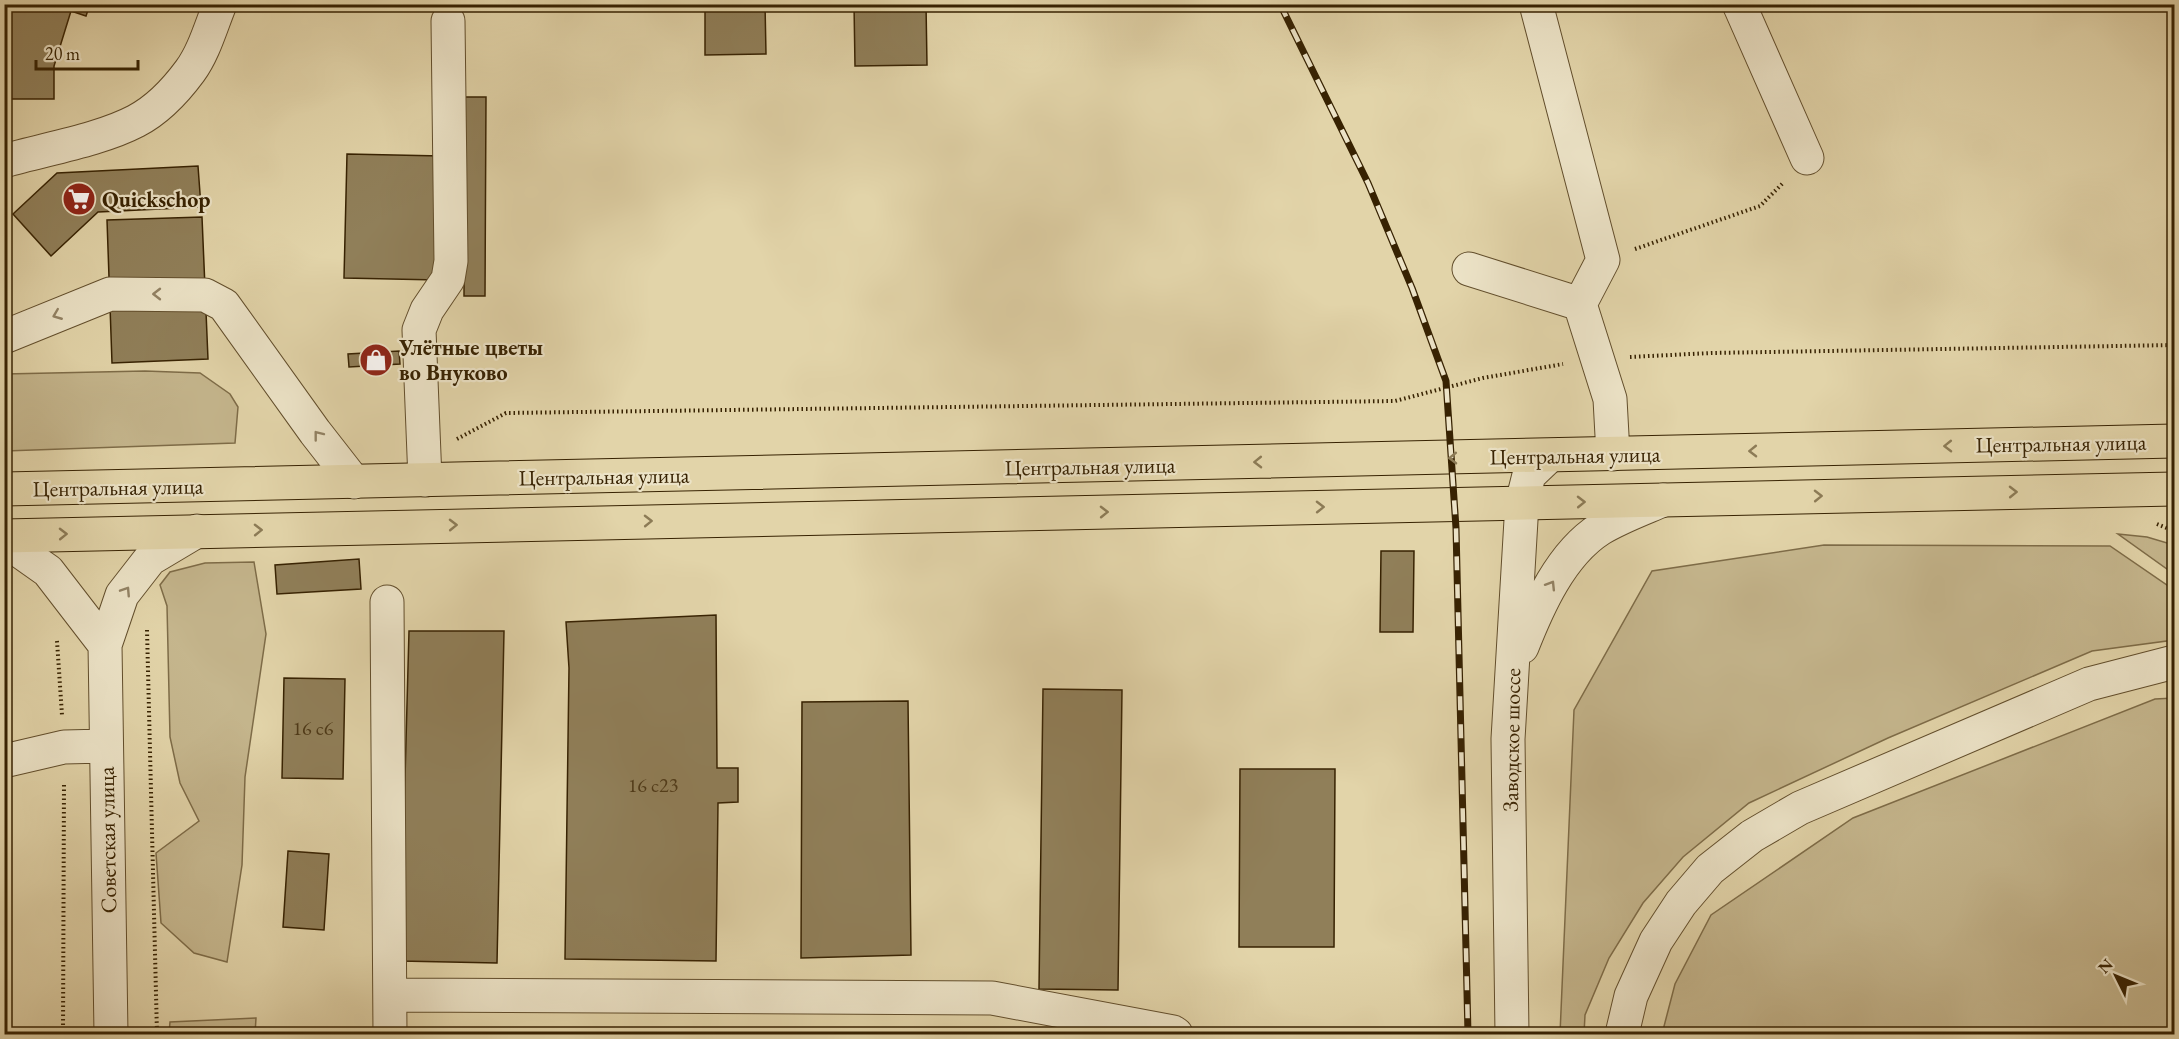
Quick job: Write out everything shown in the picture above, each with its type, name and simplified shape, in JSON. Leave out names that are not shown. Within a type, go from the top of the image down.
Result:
[{"type":"main road","name":"Центральная улица","points":[[4,489],[2175,441]]},
{"type":"main road","name":"Центральная улица","points":[[4,538],[197,531],[1665,500],[2166,494]]},
{"type":"street","points":[[4,161],[101,135],[137,121],[162,102],[190,70],[220,4]]},
{"type":"street","points":[[1536,4],[1603,260],[1580,304],[1610,399],[1613,454]]},
{"type":"street","points":[[1739,4],[1807,158]]},
{"type":"street","points":[[425,480],[419,330],[427,310],[448,279],[451,261],[448,21]]},
{"type":"street","points":[[1469,269],[1580,304]]},
{"type":"street","points":[[4,337],[110,294],[205,295],[224,305],[315,432],[354,482]]},
{"type":"street","name":"Заводское шоссе","points":[[1512,1035],[1508,739],[1522,503],[1530,475],[1549,456]]},
{"type":"street","points":[[1511,677],[1535,614],[1546,593],[1571,557],[1598,530],[1665,500]]},
{"type":"street","name":"Советская улица","points":[[111,1035],[105,645],[122,595],[150,559],[197,531]]},
{"type":"street","points":[[4,538],[48,571],[105,645]]},
{"type":"street","points":[[387,602],[390,1035]]},
{"type":"street","points":[[1622,1035],[1631,996],[1656,942],[1681,903],[1710,869],[1752,836],[1800,808],[2089,684],[2175,662]]},
{"type":"street","points":[[4,761],[64,747],[106,746]]},
{"type":"street","points":[[391,995],[992,998],[1031,1020],[1173,1032],[1176,1035]]},
{"type":"path","points":[[1603,260],[1760,206],[1807,158]]},
{"type":"path","points":[[424,446],[457,439],[506,413],[1395,401],[1483,378],[1596,358],[1712,353],[2175,345]]},
{"type":"path","points":[[148,644],[157,1035]]},
{"type":"shaded area","points":[[145,371],[200,373],[230,394],[238,407],[235,443],[5,451],[5,374]]},
{"type":"shaded area","points":[[2118,534],[2147,537],[2174,545],[2174,574]]},
{"type":"shaded area","points":[[1824,545],[2110,546],[2174,590],[2174,640],[2092,651],[1888,738],[1749,803],[1683,857],[1643,903],[1609,958],[1585,1015],[1584,1034],[1560,1034],[1574,710],[1652,571]]},
{"type":"shaded area","points":[[254,562],[266,634],[245,777],[242,865],[227,962],[194,953],[161,923],[156,853],[199,821],[180,783],[170,737],[167,606],[160,585],[170,572],[205,563]]},
{"type":"shaded area","points":[[2174,698],[2174,1034],[1662,1034],[1675,984],[1711,915],[1853,818],[2155,699]]},
{"type":"shaded area","points":[[256,1018],[255,1034],[169,1034],[170,1022]]},
{"type":"building","points":[[4,4],[90,4],[86,16],[71,11],[54,66],[54,99],[4,99]]},
{"type":"building","points":[[705,4],[765,4],[766,54],[705,55]]},
{"type":"building","points":[[854,4],[926,4],[927,65],[855,66]]},
{"type":"building","points":[[465,97],[486,97],[485,296],[464,296]]},
{"type":"building","points":[[347,154],[441,156],[438,280],[344,278]]},
{"type":"building","points":[[198,166],[201,207],[98,212],[51,256],[13,214],[57,173]]},
{"type":"building","points":[[202,217],[208,359],[112,363],[107,220]]},
{"type":"building","points":[[399,351],[400,364],[349,367],[348,354]]},
{"type":"building","points":[[1381,551],[1414,551],[1413,632],[1380,632]]},
{"type":"building","points":[[359,559],[361,589],[277,594],[275,565]]},
{"type":"building","points":[[716,615],[717,768],[738,768],[738,802],[718,803],[716,961],[565,959],[569,668],[566,622]]},
{"type":"building","points":[[409,631],[504,631],[497,963],[400,961]]},
{"type":"building","points":[[284,678],[345,679],[343,779],[282,778]]},
{"type":"building","points":[[1043,689],[1122,690],[1118,990],[1039,989]]},
{"type":"building","points":[[908,701],[911,955],[801,958],[802,702]]},
{"type":"building","points":[[1240,769],[1335,769],[1334,947],[1239,947]]},
{"type":"building","points":[[288,851],[329,854],[324,930],[283,927]]},
{"type":"railway","points":[[1280,4],[1368,183],[1412,288],[1446,381],[1456,528],[1468,1034]]},
{"type":"place","name":"Quickschop","points":[[79,199]]},
{"type":"place","name":"Улётные цветы во Внуково","points":[[376,360]]}]
